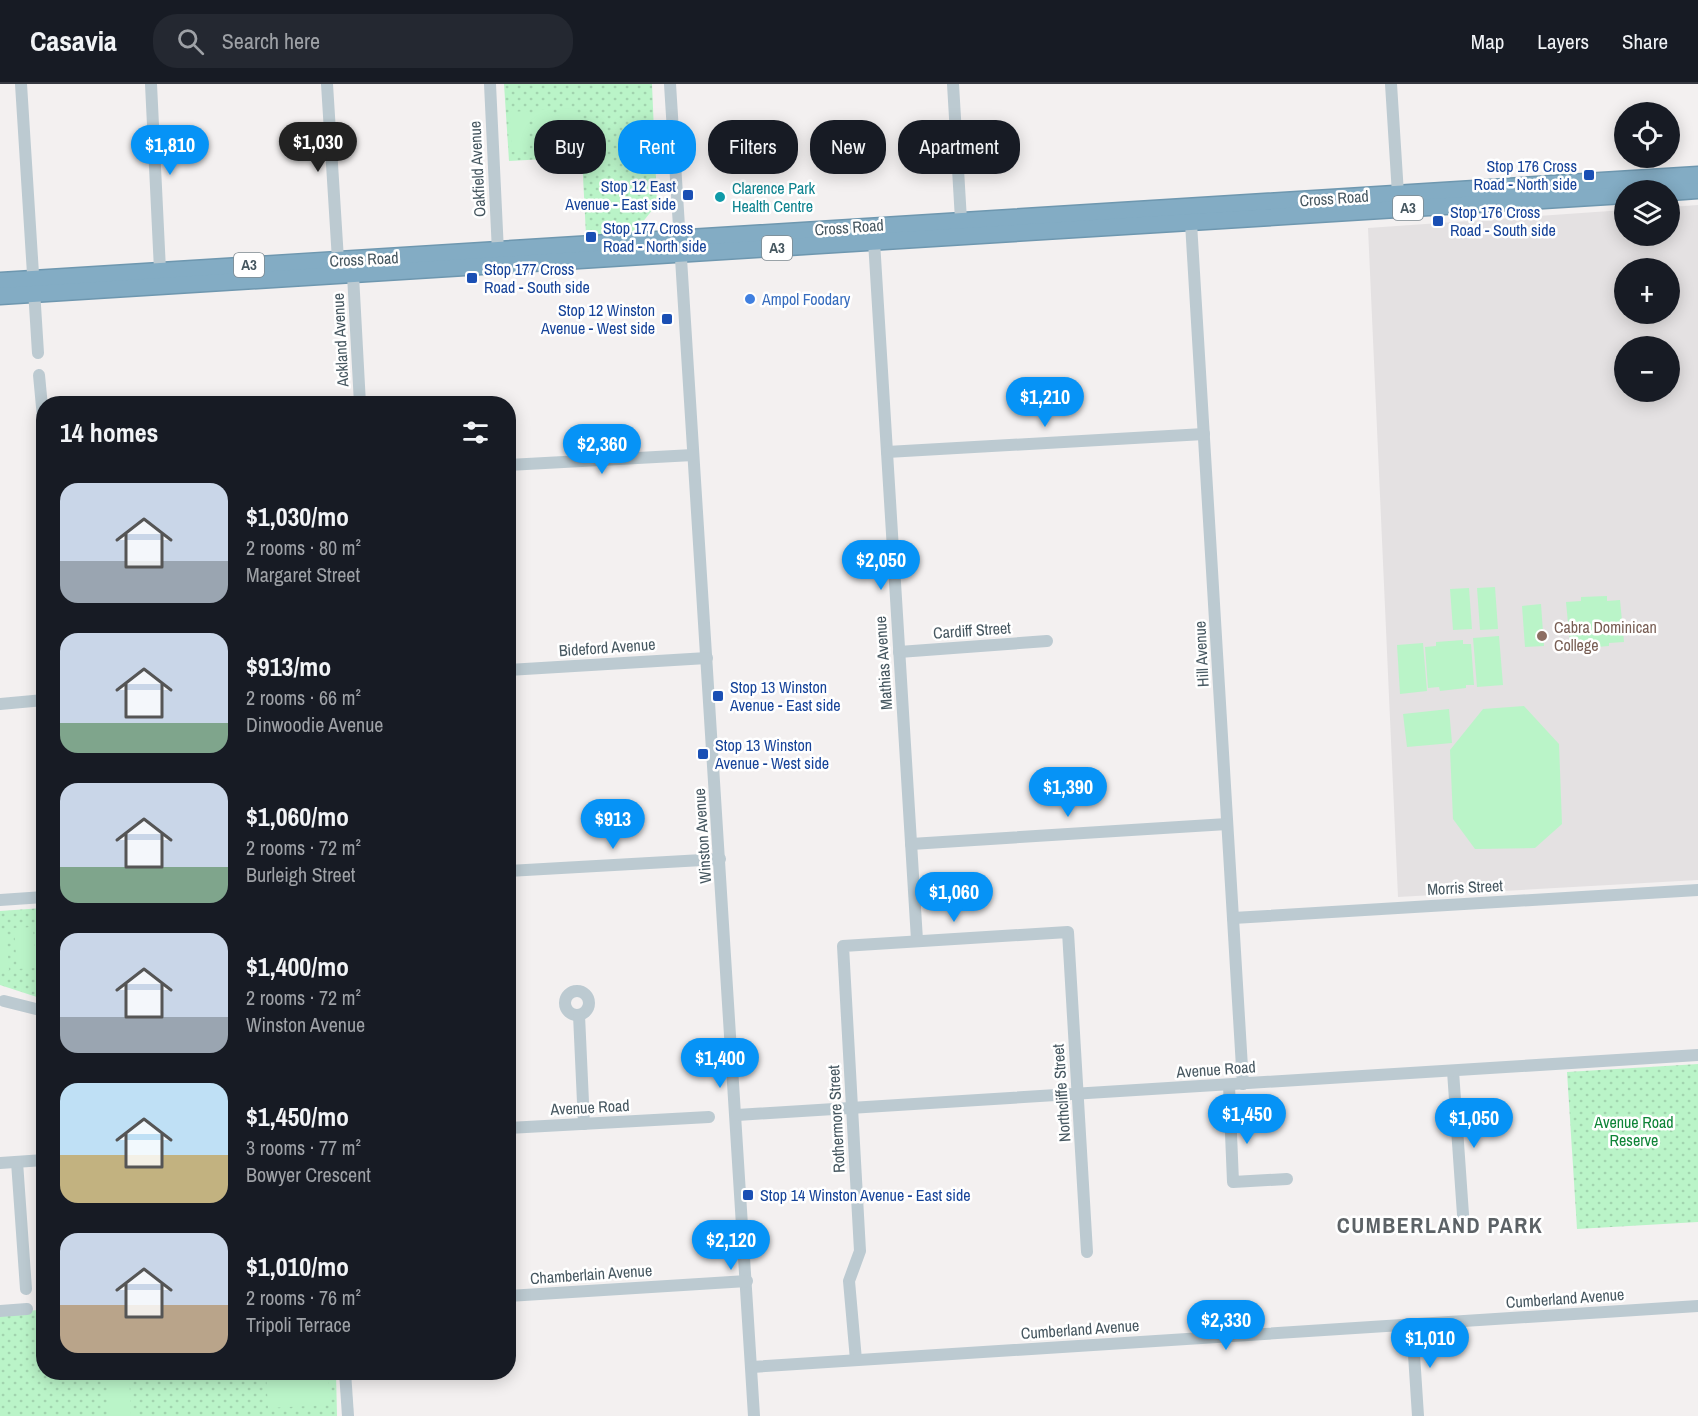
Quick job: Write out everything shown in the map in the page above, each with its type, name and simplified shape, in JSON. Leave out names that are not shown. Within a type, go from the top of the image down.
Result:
[{"type":"highway","name":"Cross Road","points":[[161,278],[353,275],[499,259],[874,233],[1398,201],[1698,175]]},
{"type":"highway","points":[[1680,191],[1698,190]]},
{"type":"highway","name":"Cross Road","points":[[1398,201],[1614,195]]},
{"type":"highway","points":[[326,276],[338,260],[353,275],[362,259]]},
{"type":"highway","name":"Cross Road","points":[[0,281],[34,286],[161,278],[338,260],[499,259]]},
{"type":"highway","name":"Cross Road","points":[[0,296],[34,286]]},
{"type":"street","points":[[21,84],[38,353]]},
{"type":"street","points":[[151,84],[161,278]]},
{"type":"street","points":[[327,84],[338,260]]},
{"type":"street","name":"Oakfield Avenue","points":[[490,84],[499,259]]},
{"type":"street","name":"Winston Avenue","points":[[670,84],[737,1115],[754,1416]]},
{"type":"street","points":[[953,84],[962,228]]},
{"type":"street","points":[[1391,84],[1398,201]]},
{"type":"street","name":"Hill Avenue","points":[[1191,215],[1243,1084]]},
{"type":"street","name":"Mathias Avenue","points":[[874,233],[917,940]]},
{"type":"street","name":"Ackland Avenue","points":[[353,275],[360,396]]},
{"type":"street","points":[[39,375],[41,396]]},
{"type":"street","points":[[887,452],[1204,434]]},
{"type":"street","points":[[516,465],[693,455]]},
{"type":"street","name":"Cardiff Street","points":[[899,652],[1047,641]]},
{"type":"street","name":"Bideford Avenue","points":[[516,670],[707,658]]},
{"type":"street","points":[[0,704],[36,701]]},
{"type":"street","points":[[911,844],[1227,824]]},
{"type":"street","points":[[516,871],[720,859]]},
{"type":"street","name":"Morris Street","points":[[1233,918],[1698,890]]},
{"type":"street","points":[[0,900],[36,898]]},
{"type":"street","name":"Northcliffe Street","points":[[917,940],[1068,932],[1087,1252]]},
{"type":"street","name":"Rothermore Street","points":[[856,1360],[849,1281],[860,1251],[843,946],[917,940]]},
{"type":"street","points":[[4,1001],[36,1009]]},
{"type":"street","points":[[579,1015],[584,1124]]},
{"type":"street","name":"Avenue Road","points":[[737,1115],[1698,1055]]},
{"type":"street","points":[[1453,1071],[1464,1229]]},
{"type":"street","points":[[1229,1085],[1233,1182],[1287,1179]]},
{"type":"street","name":"Avenue Road","points":[[516,1128],[709,1117]]},
{"type":"street","points":[[0,1163],[36,1161]]},
{"type":"street","points":[[17,1162],[26,1289]]},
{"type":"street","name":"Chamberlain Avenue","points":[[516,1295],[747,1281]]},
{"type":"street","name":"Cumberland Avenue","points":[[752,1367],[1698,1306]]},
{"type":"street","points":[[0,1311],[27,1309]]},
{"type":"street","points":[[1412,1324],[1418,1416]]},
{"type":"street","points":[[346,1380],[348,1416]]},
{"type":"shaded area","name":"Cabra Dominican College","points":[[1698,205],[1698,880],[1398,897],[1368,228],[1614,211],[1614,246],[1680,246],[1680,206]]},
{"type":"green space","points":[[504,84],[652,84],[654,120],[618,120],[618,174],[656,174],[657,204],[634,233],[586,235],[583,174],[606,174],[606,120],[534,120],[534,160],[509,161]]},
{"type":"green space","points":[[576,108],[577,120],[559,120],[558,109]]},
{"type":"green space","points":[[552,109],[553,120],[534,120],[534,110]]},
{"type":"green space","points":[[528,111],[530,151],[512,152],[510,112]]},
{"type":"green space","points":[[1495,587],[1498,629],[1480,630],[1477,588]]},
{"type":"green space","points":[[1469,588],[1472,629],[1453,630],[1450,589]]},
{"type":"green space","points":[[1607,596],[1607,601],[1620,600],[1624,642],[1584,648],[1583,643],[1570,644],[1566,602],[1581,601],[1581,597]]},
{"type":"green space","points":[[1541,604],[1544,646],[1525,647],[1522,606]]},
{"type":"green space","points":[[1499,636],[1503,685],[1477,687],[1473,638]]},
{"type":"green space","points":[[1463,640],[1463,644],[1471,644],[1474,685],[1440,691],[1439,687],[1428,688],[1425,647],[1436,646],[1436,642]]},
{"type":"green space","points":[[1423,643],[1427,691],[1400,694],[1397,645]]},
{"type":"green space","points":[[1524,706],[1559,744],[1562,824],[1535,848],[1475,849],[1453,819],[1450,750],[1483,709]]},
{"type":"green space","points":[[1449,709],[1452,743],[1407,747],[1403,714]]},
{"type":"green space","points":[[36,908],[36,997],[0,985],[0,911]]},
{"type":"green space","points":[[33,927],[36,968],[17,969],[14,928]]},
{"type":"green space","points":[[0,929],[6,929],[9,970],[0,970]]},
{"type":"green space","name":"Avenue Road Reserve","points":[[1698,1064],[1698,1222],[1577,1229],[1567,1072]]},
{"type":"green space","points":[[36,1310],[36,1380],[336,1380],[337,1416],[0,1416],[0,1313]]},
{"type":"green space","points":[[107,1380],[129,1380],[131,1416],[109,1416]]},
{"type":"green space","points":[[266,1380],[328,1380],[330,1405],[268,1408]]},
{"type":"place","name":"Stop 176 Cross Road - North side","points":[[1589,175]]},
{"type":"place","name":"Stop 12 East Avenue - East side","points":[[688,195]]},
{"type":"place","name":"Clarence Park Health Centre","points":[[720,197]]},
{"type":"place","name":"Stop 176 Cross Road - South side","points":[[1438,221]]},
{"type":"place","name":"Stop 177 Cross Road - North side","points":[[591,237]]},
{"type":"place","name":"Stop 177 Cross Road - South side","points":[[472,278]]},
{"type":"place","name":"Ampol Foodary","points":[[750,299]]},
{"type":"place","name":"Stop 12 Winston Avenue - West side","points":[[667,319]]},
{"type":"place","name":"Cabra Dominican College","points":[[1542,636]]},
{"type":"place","name":"Stop 13 Winston Avenue - East side","points":[[718,696]]},
{"type":"place","name":"Stop 13 Winston Avenue - West side","points":[[703,754]]},
{"type":"place","name":"Stop 14 Winston Avenue - East side","points":[[748,1195]]},
{"type":"district","name":"CUMBERLAND PARK","points":[[1440,1225]]}]
